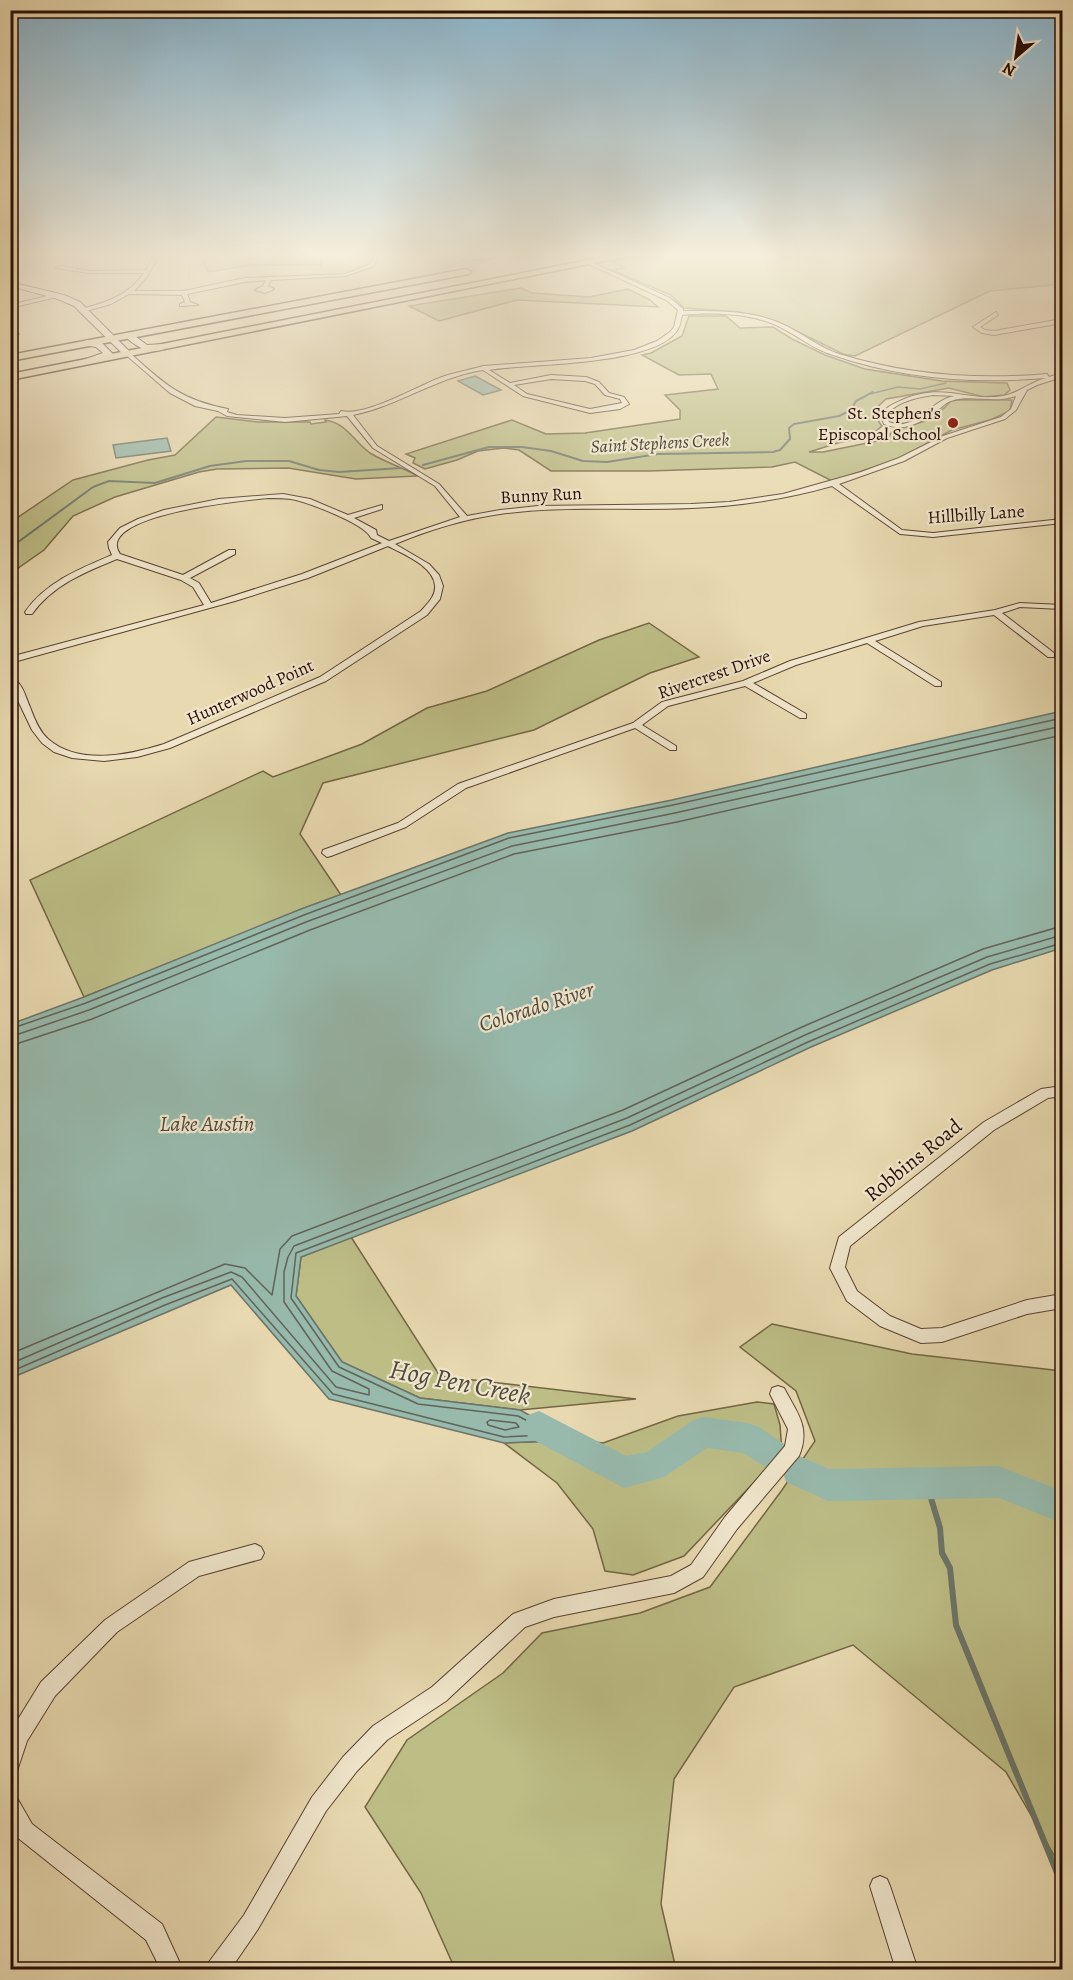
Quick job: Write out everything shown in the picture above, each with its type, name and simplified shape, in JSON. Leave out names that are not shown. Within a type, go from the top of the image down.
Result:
[{"type":"highway","points":[[10,358],[75,345]]},
{"type":"highway","points":[[10,377],[172,345]]},
{"type":"street","points":[[85,363],[109,354],[99,345]]},
{"type":"street","points":[[119,345],[164,387],[178,396],[220,410],[276,415],[333,412],[402,396]]},
{"type":"street","points":[[141,345],[145,348],[164,347]]},
{"type":"street","points":[[220,410],[223,414],[255,419],[348,417],[387,403],[432,381],[483,368],[600,357],[651,345]]},
{"type":"street","points":[[817,345],[831,353],[904,372],[984,379],[1062,374]]},
{"type":"street","points":[[483,368],[507,385],[525,395],[590,411],[626,404],[622,398],[607,394],[597,383],[586,379],[550,377],[507,385]]},
{"type":"street","points":[[965,397],[948,399],[917,421],[897,426],[886,423],[884,416],[886,410],[910,399],[933,393],[995,400],[1011,398],[1032,385],[1062,374]]},
{"type":"street","name":"Bunny Run","points":[[10,661],[208,606],[307,575],[465,518],[511,510],[552,507],[678,507],[739,503],[834,484],[898,461],[945,437],[1004,417],[1013,411],[1022,392]]},
{"type":"street","points":[[333,412],[348,417],[375,447],[437,485],[465,518]]},
{"type":"street","name":"Hillbilly Lane","points":[[834,484],[900,532],[933,535],[1062,521]]},
{"type":"street","name":"Hunterwood Point","points":[[10,661],[17,675],[13,682],[43,740],[60,752],[94,758],[129,757],[151,752],[323,679],[424,613],[437,598],[440,583],[436,575],[426,566],[392,543],[386,543],[349,517],[326,506],[282,496],[226,500],[136,521],[118,532],[112,541],[112,549],[117,556]]},
{"type":"street","points":[[349,517],[379,507]]},
{"type":"street","points":[[184,578],[232,552]]},
{"type":"street","points":[[29,612],[35,601],[66,580],[87,568],[117,556],[184,578],[196,585],[208,606]]},
{"type":"street","name":"Rivercrest Drive","points":[[327,853],[402,825],[462,786],[636,725],[665,704],[746,683],[793,663],[922,624],[996,612],[1020,605],[1062,607]]},
{"type":"street","points":[[996,612],[1051,655]]},
{"type":"street","points":[[869,641],[938,684]]},
{"type":"street","points":[[746,683],[803,716]]},
{"type":"street","points":[[636,725],[673,748]]},
{"type":"street","name":"Robbins Road","points":[[1062,1091],[1046,1093],[989,1126],[844,1242],[837,1268],[852,1296],[885,1321],[921,1336],[942,1335],[1027,1307],[1062,1301]]},
{"type":"street","points":[[217,1970],[251,1922],[319,1804],[350,1764],[380,1733],[439,1694],[519,1620],[554,1608],[674,1584],[697,1571],[731,1523],[794,1450],[796,1428],[778,1394]]},
{"type":"street","points":[[10,1764],[19,1736],[48,1689],[111,1626],[195,1568],[255,1553]]},
{"type":"street","points":[[10,1804],[25,1831],[154,1932],[172,1970]]},
{"type":"street","points":[[880,1886],[907,1970]]},
{"type":"green space","points":[[665,345],[805,345],[865,369],[942,381],[1007,383],[1010,390],[1004,395],[984,397],[949,388],[886,399],[872,412],[882,426],[869,437],[841,442],[809,452],[823,452],[887,439],[895,427],[927,420],[939,413],[952,400],[1012,400],[1010,411],[990,420],[952,430],[896,460],[832,481],[795,462],[772,467],[551,471],[519,450],[504,448],[478,451],[425,469],[413,463],[415,458],[406,454],[512,420],[546,434],[585,433],[680,419],[680,410],[665,395],[718,389],[711,374],[679,375],[642,355]]},
{"type":"green space","points":[[826,345],[877,345],[855,356],[843,354]]},
{"type":"green space","points":[[216,417],[258,422],[310,422],[311,424],[326,422],[325,420],[333,422],[370,453],[418,476],[356,479],[288,468],[217,469],[199,472],[115,497],[73,516],[44,550],[11,573],[11,522],[73,480],[175,455]]},
{"type":"green space","points":[[649,623],[699,657],[650,673],[534,730],[323,783],[300,834],[341,895],[84,997],[30,880],[263,771],[273,777],[362,744],[427,708],[487,691],[599,640]]},
{"type":"green space","points":[[351,1237],[440,1376],[636,1399],[520,1410],[420,1398],[342,1362],[296,1296],[301,1257]]},
{"type":"green space","points":[[772,1324],[912,1354],[1062,1371],[1062,1869],[1006,1772],[853,1645],[734,1687],[674,1779],[661,1904],[676,1969],[455,1969],[421,1893],[365,1807],[407,1740],[503,1673],[542,1633],[640,1613],[710,1587],[782,1490],[815,1441],[796,1391],[740,1347]]},
{"type":"green space","points":[[757,1402],[774,1404],[780,1425],[782,1453],[684,1556],[633,1575],[605,1571],[593,1529],[557,1483],[504,1443],[576,1440],[603,1443],[678,1416]]},
{"type":"water","points":[[475,376],[501,390],[483,395],[458,381]]},
{"type":"water","points":[[167,438],[171,451],[116,458],[113,445]]},
{"type":"water","name":"Lake Austin","points":[[1062,711],[1062,948],[992,970],[811,1047],[632,1131],[301,1257],[296,1296],[342,1362],[420,1398],[520,1410],[576,1440],[504,1443],[329,1399],[231,1285],[11,1378],[11,1024],[84,997],[301,909],[508,833],[672,800]]},
{"type":"waterway","name":"Saint Stephens Creek","points":[[870,394],[898,387],[920,389],[946,383]]},
{"type":"waterway","name":"Saint Stephens Creek","points":[[423,465],[489,447],[522,447],[551,451],[583,461],[607,462],[658,454],[773,452],[780,450],[790,439],[789,428],[794,424],[839,416],[851,410],[856,401],[873,392]]},
{"type":"waterway","name":"Saint Stephens Creek","points":[[10,548],[93,487],[109,481],[155,483],[210,466],[246,461],[289,461],[319,470],[339,472],[401,468]]},
{"type":"waterway","name":"Hog Pen Creek","points":[[539,1426],[624,1472],[653,1466],[703,1432],[748,1438],[776,1457]]},
{"type":"waterway","name":"Hog Pen Creek","points":[[797,1471],[828,1485],[999,1482],[1062,1507]]},
{"type":"waterway","points":[[927,1485],[940,1528],[942,1553],[950,1568],[956,1625],[1062,1885]]},
{"type":"place","name":"St. Stephen's Episcopal School","points":[[953,423]]},
{"type":"water label","name":"Colorado River","points":[[536,1006]]}]
